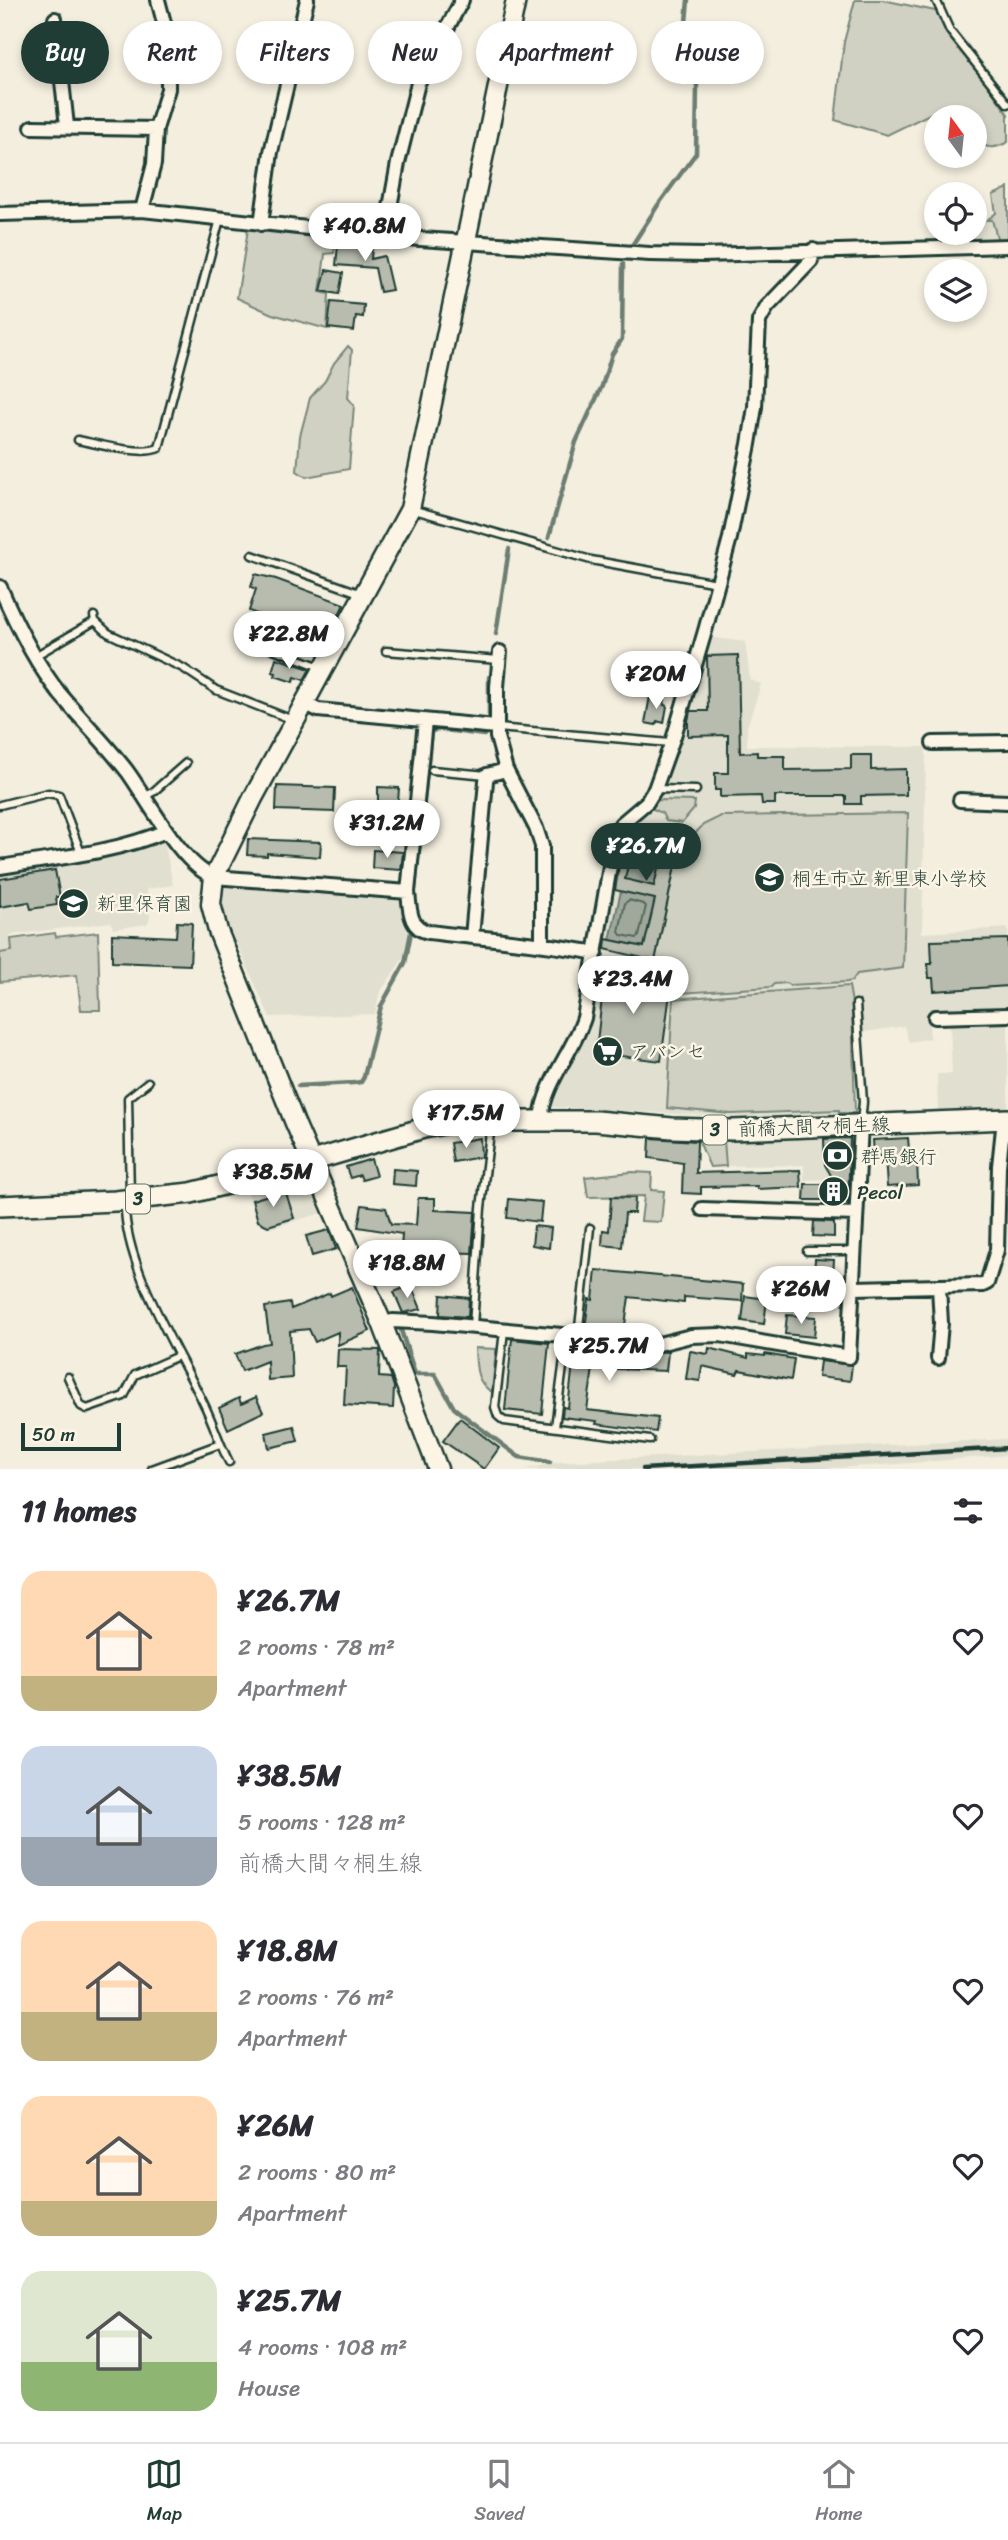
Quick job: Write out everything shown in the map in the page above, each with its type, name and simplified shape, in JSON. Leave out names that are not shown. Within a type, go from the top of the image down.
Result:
[{"type":"main road","name":"前橋大間々桐生線","points":[[0,1206],[164,1197],[215,1188],[424,1128],[458,1121],[541,1119],[713,1130],[1006,1119]]},
{"type":"street","points":[[142,211],[154,164],[156,129],[168,89],[168,38],[158,0]]},
{"type":"street","points":[[261,224],[271,152],[307,0]]},
{"type":"street","points":[[385,235],[398,163],[418,83],[462,0]]},
{"type":"street","points":[[438,1469],[382,1323],[218,931],[211,904],[214,877],[410,509],[516,0]]},
{"type":"street","points":[[55,19],[67,126]]},
{"type":"street","points":[[32,127],[156,129]]},
{"type":"street","points":[[0,214],[142,211],[465,242],[663,254],[1008,246]]},
{"type":"street","points":[[541,1119],[547,1095],[584,1018],[605,884],[617,831],[628,816],[647,802],[655,789],[705,631],[730,538],[751,431],[760,321],[768,307],[811,261],[813,250]]},
{"type":"street","points":[[0,587],[35,656],[60,694],[128,772],[166,831],[201,869],[214,877],[408,892]]},
{"type":"street","points":[[500,656],[496,727],[506,770],[536,828],[542,846],[542,943]]},
{"type":"street","points":[[306,704],[318,710],[496,727]]},
{"type":"street","points":[[425,721],[408,892],[411,916],[420,931],[542,943],[596,953]]},
{"type":"street","points":[[933,743],[1008,742]]},
{"type":"street","points":[[472,937],[487,775],[506,770]]},
{"type":"street","points":[[960,800],[1008,802]]},
{"type":"street","points":[[0,867],[81,853],[152,837],[166,831]]},
{"type":"street","points":[[935,1017],[1008,1015]]},
{"type":"street","points":[[854,1288],[983,1285],[990,1279],[1002,1262],[999,1166],[1006,1119]]},
{"type":"street","points":[[382,1323],[393,1321],[659,1344],[691,1336],[720,1335],[849,1357],[861,1125]]},
{"type":"street","points":[[702,1209],[856,1214]]},
{"type":"street","points":[[938,1358],[941,1323],[939,1287]]},
{"type":"lane","points":[[936,0],[950,31],[1008,104]]},
{"type":"lane","points":[[78,440],[139,450],[153,451],[159,448],[220,219]]},
{"type":"lane","points":[[410,509],[591,560],[717,583]]},
{"type":"lane","points":[[252,555],[364,594]]},
{"type":"lane","points":[[35,656],[95,619],[108,632],[183,668],[216,690],[295,721]]},
{"type":"lane","points":[[242,637],[324,669]]},
{"type":"lane","points":[[386,651],[500,656]]},
{"type":"lane","points":[[496,727],[670,743]]},
{"type":"lane","points":[[144,797],[186,763]]},
{"type":"lane","points":[[432,770],[487,775]]},
{"type":"lane","points":[[655,789],[696,790]]},
{"type":"lane","points":[[0,805],[48,793],[59,795],[81,853]]},
{"type":"lane","points":[[856,1004],[863,1102],[861,1125]]},
{"type":"lane","points":[[148,1082],[128,1098],[128,1199],[124,1212],[135,1259],[229,1462]]},
{"type":"lane","points":[[473,1328],[481,1208],[492,1131],[491,1120]]},
{"type":"lane","points":[[555,1427],[573,1337],[590,1228]]},
{"type":"lane","points":[[807,1251],[854,1251]]},
{"type":"lane","points":[[504,1331],[495,1407],[498,1416],[504,1420],[650,1440]]},
{"type":"lane","points":[[68,1377],[77,1400],[81,1406],[88,1409],[124,1396],[135,1375],[178,1356]]},
{"type":"lane","points":[[152,1469],[220,1444]]},
{"type":"shaded area","points":[[855,0],[883,0],[935,11],[1008,114],[1008,142],[994,147],[987,146],[987,105],[924,105],[924,117],[887,135],[835,120],[844,42]]},
{"type":"shaded area","points":[[1008,188],[1008,241],[998,241],[992,220],[987,220],[996,213],[993,195]]},
{"type":"shaded area","points":[[987,220],[992,220],[998,241],[987,242]]},
{"type":"shaded area","points":[[248,229],[336,237],[334,253],[325,254],[320,292],[329,294],[327,329],[272,314],[237,298]]},
{"type":"shaded area","points":[[348,346],[352,350],[348,398],[354,405],[349,469],[306,477],[297,471],[300,436],[310,398]]},
{"type":"shaded area","name":"桐生市立 新里東小学校","points":[[708,637],[745,642],[750,680],[761,684],[747,727],[747,746],[926,747],[922,933],[1008,928],[1008,1108],[938,1110],[937,1074],[952,1074],[950,1024],[929,1025],[930,1038],[909,1042],[904,1026],[864,1032],[853,1028],[855,1113],[732,1117],[552,1107],[551,1098],[566,1074],[586,1027],[595,996],[613,882],[625,831],[628,825],[651,808],[657,800]]},
{"type":"shaded area","points":[[657,800],[695,801],[694,809],[682,823],[666,821],[662,813],[651,808]]},
{"type":"shaded area","points":[[908,813],[903,968],[857,974],[852,981],[847,982],[786,983],[774,984],[771,987],[680,993],[678,988],[674,988],[676,970],[673,964],[655,961],[678,852],[703,825],[721,816]]},
{"type":"shaded area","name":"新里保育園","points":[[164,841],[173,885],[147,889],[150,918],[147,924],[113,929],[111,922],[10,935],[12,952],[0,953],[0,874]]},
{"type":"shaded area","points":[[225,881],[396,894],[402,898],[408,929],[405,955],[379,994],[375,1014],[270,1017],[227,922],[222,899]]},
{"type":"shaded area","points":[[98,932],[100,1010],[81,1010],[77,975],[0,982],[0,953],[12,951],[11,939],[55,933],[56,937]]},
{"type":"shaded area","points":[[849,986],[852,1003],[855,1113],[839,1113],[839,1110],[731,1114],[667,1108],[673,999]]},
{"type":"shaded area","points":[[850,1136],[852,1182],[833,1179],[804,1180],[804,1165],[726,1166],[724,1140]]},
{"type":"shaded area","points":[[698,1139],[724,1140],[726,1166],[710,1167]]},
{"type":"shaded area","points":[[632,1172],[652,1173],[651,1190],[664,1191],[661,1222],[641,1221],[644,1196],[588,1197],[585,1177]]},
{"type":"shaded area","points":[[290,1180],[310,1188],[321,1213],[271,1228],[257,1221],[248,1193]]},
{"type":"shaded area","points":[[475,1348],[496,1349],[492,1392],[479,1378]]},
{"type":"shaded area","points":[[1008,1439],[1008,1455],[885,1465],[815,1469],[526,1469],[559,1462]]},
{"type":"water","points":[[631,850],[661,856],[654,886],[625,879]]},
{"type":"water","points":[[621,891],[655,899],[644,947],[610,940]]},
{"type":"building","points":[[338,245],[372,247],[371,259],[384,256],[392,290],[380,292],[375,268],[336,265]]},
{"type":"building","points":[[326,270],[343,273],[339,294],[321,291]]},
{"type":"building","points":[[331,302],[364,305],[363,317],[356,316],[354,331],[328,328]]},
{"type":"building","points":[[255,574],[344,604],[338,617],[332,615],[324,639],[271,621],[267,638],[257,636],[262,616],[249,611],[256,589],[251,587]]},
{"type":"building","points":[[738,655],[740,753],[757,752],[757,756],[785,756],[785,770],[851,769],[851,755],[871,755],[871,770],[906,769],[906,795],[861,796],[861,804],[846,804],[846,796],[775,796],[775,804],[762,804],[761,796],[720,797],[720,790],[715,790],[715,773],[728,773],[728,735],[688,736],[688,721],[690,711],[708,711],[707,656]]},
{"type":"building","points":[[276,658],[310,669],[304,680],[295,677],[293,682],[275,676],[276,673],[272,672]]},
{"type":"building","points":[[650,696],[665,698],[664,705],[667,706],[664,723],[645,723]]},
{"type":"building","points":[[277,786],[335,788],[334,812],[276,810]]},
{"type":"building","points":[[378,787],[399,788],[398,803],[378,803]]},
{"type":"building","points":[[633,825],[672,833],[668,850],[678,852],[655,961],[605,949],[606,939],[644,947],[655,899],[615,890],[623,841],[630,842]],"holes":[[[631,850],[661,856],[654,886],[625,879]]]},
{"type":"building","points":[[248,839],[321,842],[320,857],[267,853],[267,856],[247,855]]},
{"type":"building","points":[[373,850],[403,852],[401,870],[372,868]]},
{"type":"building","points":[[55,870],[60,897],[56,897],[57,905],[31,909],[29,902],[0,907],[0,879]]},
{"type":"building","points":[[177,922],[192,923],[190,965],[112,962],[112,934],[176,937]]},
{"type":"building","points":[[1008,939],[1008,986],[934,991],[928,964],[932,964],[931,941]]},
{"type":"building","points":[[605,971],[672,978],[661,1061],[613,1055],[612,1062],[595,1060]]},
{"type":"building","points":[[480,1138],[481,1157],[453,1162],[450,1143]]},
{"type":"building","points":[[650,1138],[697,1141],[696,1173],[800,1170],[801,1187],[701,1187],[701,1194],[682,1193],[683,1163],[649,1158]]},
{"type":"building","points":[[850,1138],[848,1205],[845,1200],[804,1200],[805,1184],[836,1184],[825,1165],[824,1139]]},
{"type":"building","points":[[908,1138],[910,1161],[917,1160],[918,1185],[887,1187],[885,1156],[874,1156],[873,1140]]},
{"type":"building","points":[[371,1159],[376,1176],[362,1180],[360,1175],[350,1178],[346,1167]]},
{"type":"building","points":[[393,1169],[417,1171],[416,1186],[392,1184]]},
{"type":"building","points":[[285,1190],[294,1218],[268,1226],[258,1221],[252,1200]]},
{"type":"building","points":[[611,1197],[635,1198],[634,1213],[625,1213],[622,1247],[602,1245],[603,1230],[609,1231]]},
{"type":"building","points":[[418,1198],[435,1198],[435,1210],[475,1212],[472,1253],[401,1251],[402,1234],[358,1227],[362,1205],[386,1208],[391,1224],[416,1225]]},
{"type":"building","points":[[509,1199],[542,1202],[540,1222],[507,1218]]},
{"type":"building","points":[[814,1221],[834,1222],[834,1237],[813,1236]]},
{"type":"building","points":[[534,1226],[551,1228],[549,1248],[532,1245]]},
{"type":"building","points":[[329,1230],[336,1249],[312,1256],[306,1236]]},
{"type":"building","points":[[815,1259],[834,1260],[833,1276],[814,1275]]},
{"type":"building","points":[[596,1270],[743,1284],[742,1301],[684,1297],[684,1303],[629,1297],[624,1332],[585,1328],[589,1299],[593,1300]]},
{"type":"building","points":[[770,1283],[790,1284],[789,1300],[769,1298]]},
{"type":"building","points":[[411,1285],[421,1309],[403,1313],[394,1292]]},
{"type":"building","points":[[352,1287],[370,1331],[338,1345],[338,1332],[315,1342],[309,1329],[290,1331],[292,1378],[268,1380],[267,1361],[242,1371],[235,1354],[270,1343],[265,1307],[290,1303],[291,1309]]},
{"type":"building","points":[[441,1295],[469,1298],[468,1317],[440,1315]]},
{"type":"building","points":[[745,1296],[767,1299],[764,1324],[742,1321]]},
{"type":"building","points":[[787,1315],[816,1317],[814,1337],[785,1334]]},
{"type":"building","points":[[512,1339],[549,1343],[542,1414],[505,1410]]},
{"type":"building","points":[[575,1345],[668,1352],[666,1371],[593,1368],[587,1410],[658,1418],[656,1432],[562,1417],[563,1407],[568,1408]]},
{"type":"building","points":[[709,1348],[748,1358],[748,1354],[765,1354],[794,1359],[791,1380],[739,1370],[737,1374],[702,1366],[700,1381],[686,1379],[690,1351],[708,1354]]},
{"type":"building","points":[[338,1349],[380,1350],[379,1377],[391,1378],[394,1387],[393,1408],[344,1405],[346,1367],[337,1367]]},
{"type":"building","points":[[820,1361],[852,1365],[850,1381],[818,1377]]},
{"type":"building","points":[[256,1397],[263,1412],[228,1429],[219,1408],[239,1398],[241,1404]]},
{"type":"building","points":[[460,1418],[499,1448],[484,1469],[443,1441]]},
{"type":"building","points":[[294,1426],[298,1441],[269,1448],[266,1433]]},
{"type":"waterway","points":[[631,247],[696,153],[697,86],[685,33],[688,0]]},
{"type":"waterway","points":[[549,537],[576,442],[602,386],[612,354],[622,339],[623,264]]},
{"type":"waterway","points":[[496,634],[509,549]]},
{"type":"waterway","points":[[489,677],[489,715]]},
{"type":"waterway","points":[[414,898],[431,732],[437,729],[484,735]]},
{"type":"waterway","points":[[298,1086],[361,1082],[381,1006],[405,963],[411,932]]},
{"type":"waterway","points":[[400,1327],[415,1374],[435,1374],[454,1408],[519,1457],[550,1462]]},
{"type":"railway","points":[[643,1469],[1008,1448]]},
{"type":"place","name":"桐生市立 新里東小学校","points":[[769,878]]},
{"type":"place","name":"新里保育園","points":[[74,903]]},
{"type":"place","name":"アバンセ","points":[[607,1051]]},
{"type":"place","name":"群馬銀行","points":[[838,1156]]},
{"type":"place","name":"Pecol","points":[[834,1192]]}]
